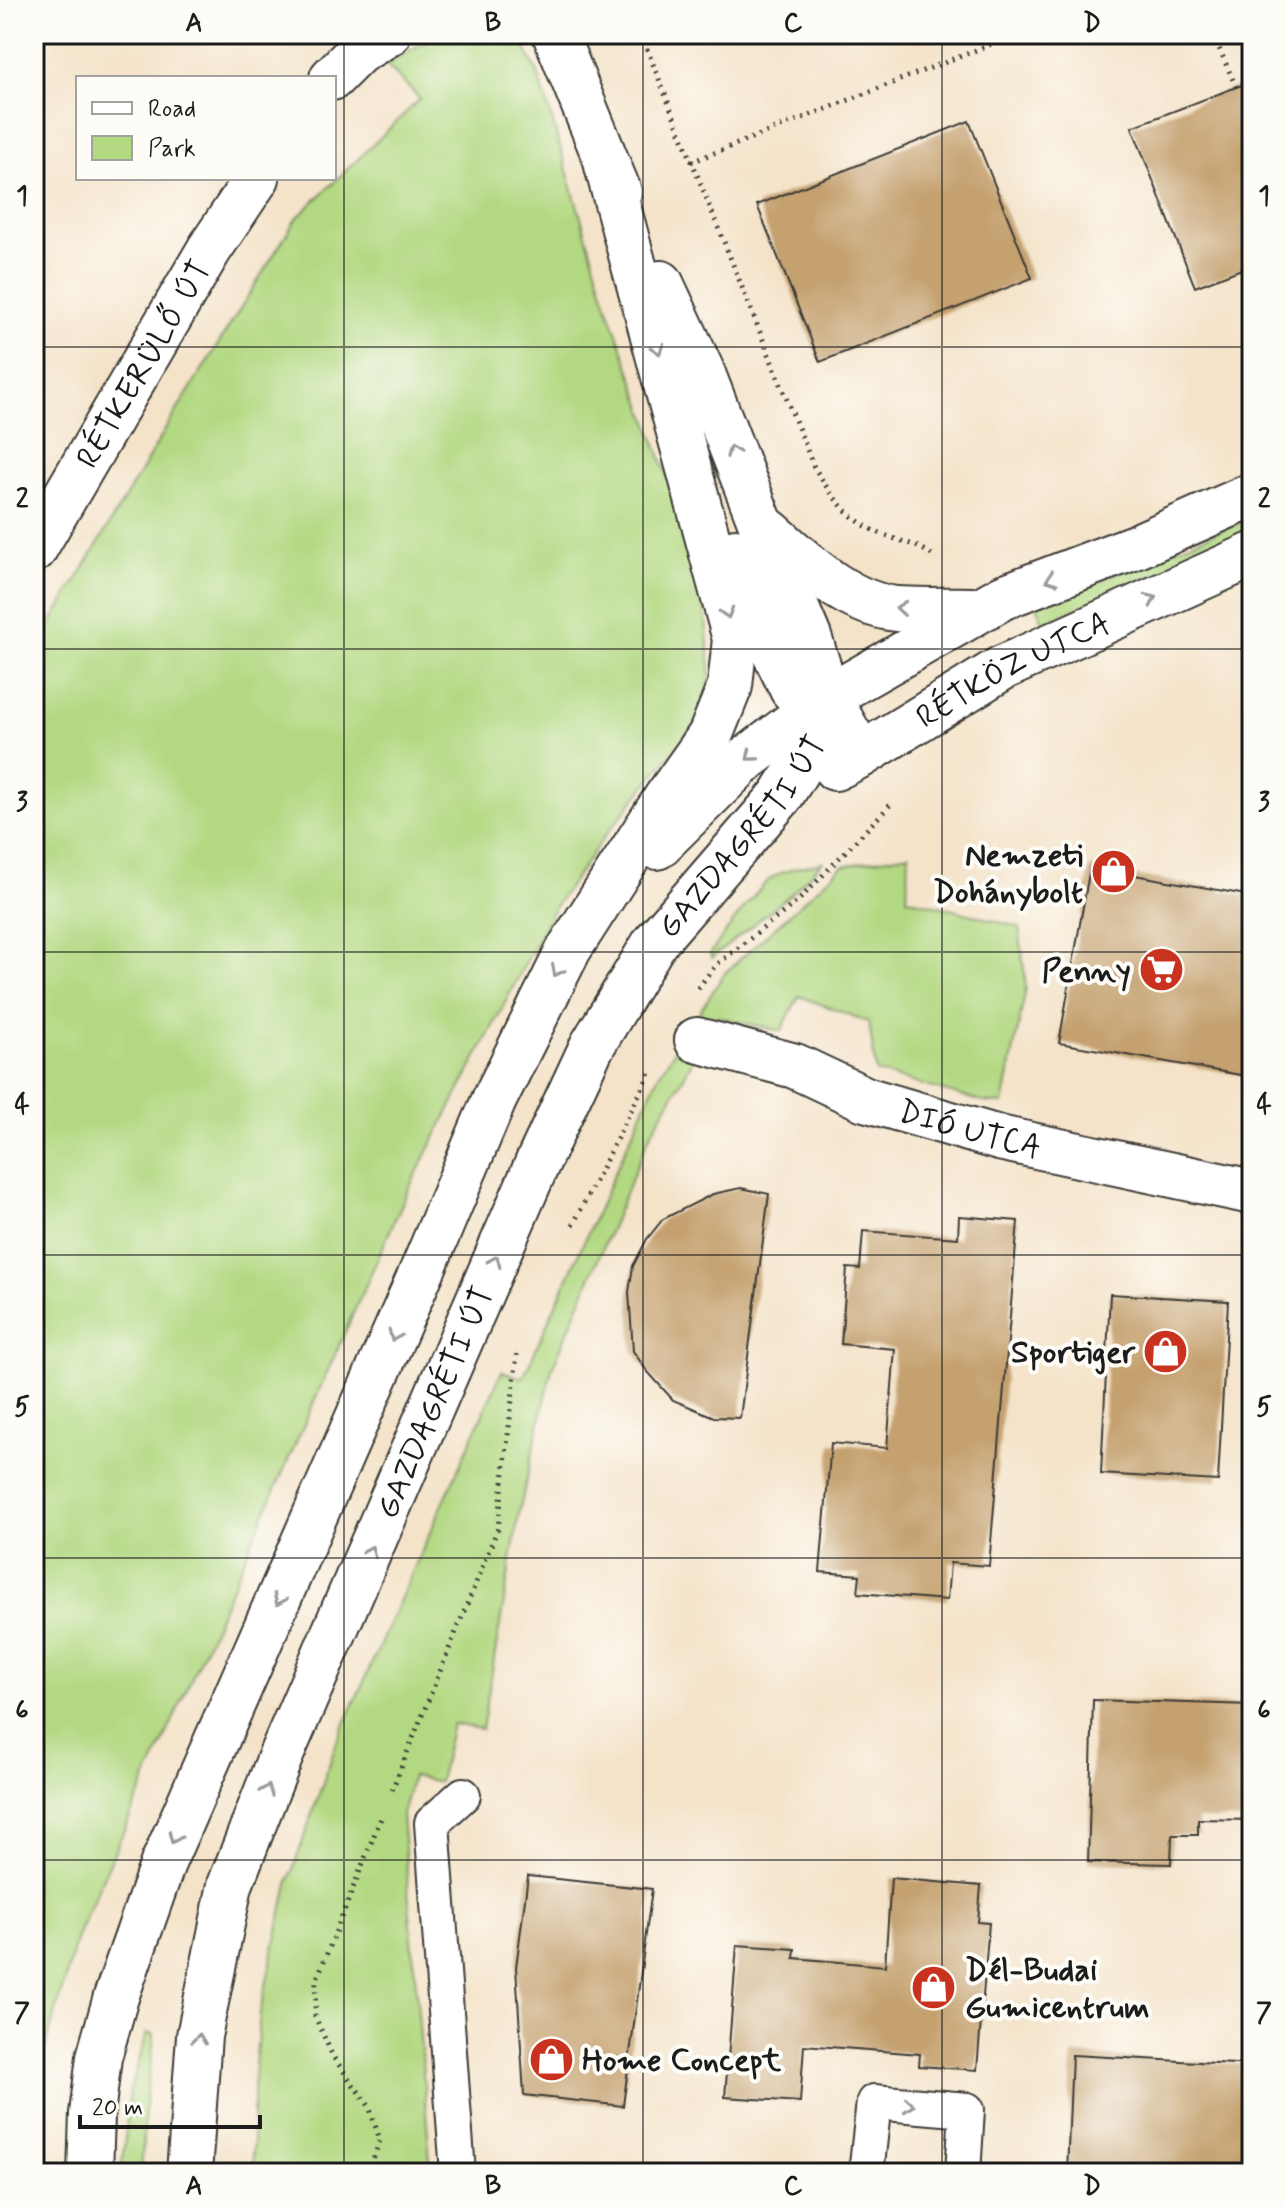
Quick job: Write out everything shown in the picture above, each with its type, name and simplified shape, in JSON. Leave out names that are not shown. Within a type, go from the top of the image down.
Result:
[{"type":"street","points":[[334,76],[358,52],[388,34]]},
{"type":"street","name":"GAZDAGRÉTI ÚT","points":[[189,2173],[199,2036],[230,1885],[281,1755],[537,1164],[592,1046],[655,942],[781,796],[817,738],[821,708],[809,637],[701,369],[607,166],[555,34]]},
{"type":"street","name":"GAZDAGRÉTI ÚT","points":[[90,2173],[92,2114],[99,2057],[116,1997],[163,1863],[494,1100],[569,949],[666,798],[710,736],[730,686],[735,639],[607,166]]},
{"type":"street","name":"RÉTKERÜLŐ ÚT","points":[[34,550],[209,250],[256,180]]},
{"type":"street","points":[[687,456],[741,564],[792,689],[821,708],[861,755]]},
{"type":"street","name":"RÉTKÖZ UTCA","points":[[821,708],[1003,597],[1135,547],[1252,495]]},
{"type":"street","points":[[761,524],[820,575],[854,596],[894,608],[978,610]]},
{"type":"street","name":"RÉTKÖZ UTCA","points":[[781,796],[861,755],[1015,661],[1252,555]]},
{"type":"street","name":"GAZDAGRÉTI ÚT","points":[[599,905],[745,760],[821,708]]},
{"type":"street","name":"DIÓ UTCA","points":[[694,1020],[865,1099],[999,1138],[1252,1192]]},
{"type":"lane","points":[[458,2173],[432,1823],[463,1795]]},
{"type":"lane","points":[[866,2173],[874,2102],[967,2110],[963,2173]]},
{"type":"path","points":[[641,34],[813,465],[827,489],[841,508],[859,521],[881,534],[924,548],[962,583],[978,610]]},
{"type":"path","points":[[691,162],[1017,34]]},
{"type":"path","points":[[1213,34],[1236,87]]},
{"type":"path","points":[[694,1020],[715,966],[799,900],[900,796]]},
{"type":"path","points":[[566,1239],[655,1063]]},
{"type":"path","points":[[388,1801],[498,1528],[518,1351]]},
{"type":"path","points":[[368,2173],[380,2140],[369,2106],[333,2057],[315,2016],[316,1981],[382,1815]]},
{"type":"green space","points":[[439,34],[513,34],[521,40],[538,73],[607,305],[702,575],[711,678],[695,724],[604,837],[554,908],[408,1190],[78,1934],[34,2088],[34,652],[168,425],[296,219],[420,99],[386,64]]},
{"type":"green space","points":[[1252,519],[1252,533],[1043,623],[1037,605]]},
{"type":"green space","points":[[909,854],[907,898],[1019,927],[1026,988],[1003,1104],[983,1102],[876,1072],[869,1022],[799,996],[781,1031],[718,1017],[649,1137],[552,1369],[520,1508],[482,1729],[452,1724],[439,1782],[412,1776],[402,1815],[431,2173],[253,2173],[253,2088],[260,2013],[288,1884],[338,1739],[502,1371],[523,1378],[658,1076],[724,974],[842,866]]},
{"type":"green space","points":[[822,862],[792,893],[712,958],[710,954],[731,925],[769,880],[788,871]]},
{"type":"green space","points":[[147,2033],[154,2035],[154,2040],[146,2096],[141,2173],[121,2173],[130,2091]]},
{"type":"building","points":[[1252,81],[1252,265],[1195,287],[1132,127]]},
{"type":"building","points":[[969,121],[1032,278],[820,362],[757,205]]},
{"type":"building","name":"Penny","points":[[1090,867],[1252,896],[1252,1077],[1059,1043]]},
{"type":"building","points":[[741,1188],[769,1194],[740,1418],[714,1417],[673,1400],[633,1351],[629,1292],[633,1266],[647,1239],[663,1219],[713,1194]]},
{"type":"building","points":[[959,1216],[1018,1221],[989,1566],[950,1563],[947,1600],[858,1593],[860,1575],[820,1572],[831,1443],[887,1448],[895,1349],[841,1344],[847,1268],[860,1269],[863,1231],[958,1238]]},
{"type":"building","points":[[1110,1294],[1228,1301],[1218,1481],[1101,1474]]},
{"type":"building","points":[[1093,1700],[1252,1705],[1252,1820],[1198,1819],[1198,1835],[1172,1835],[1171,1864],[1088,1862]]},
{"type":"building","points":[[528,1876],[652,1889],[623,2106],[524,2095],[516,1967]]},
{"type":"building","points":[[891,1878],[981,1886],[978,1922],[989,1923],[977,2070],[919,2066],[920,2054],[804,2045],[800,2102],[725,2097],[737,1945],[795,1949],[794,1958],[885,1966]]},
{"type":"building","points":[[1072,2055],[1252,2065],[1252,2173],[1067,2173]]},
{"type":"place","name":"Nemzeti Dohánybolt","points":[[1114,872]]},
{"type":"place","name":"Penny","points":[[1162,970]]},
{"type":"place","name":"Sportiger","points":[[1166,1351]]},
{"type":"place","name":"Dél-Budai Gumicentrum","points":[[934,1987]]},
{"type":"place","name":"Home Concept","points":[[551,2059]]}]
